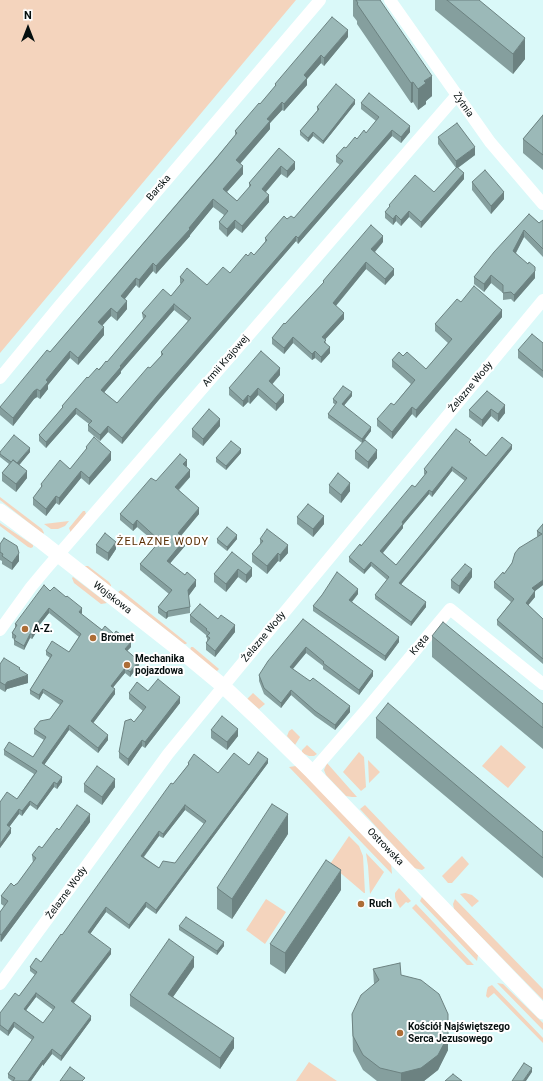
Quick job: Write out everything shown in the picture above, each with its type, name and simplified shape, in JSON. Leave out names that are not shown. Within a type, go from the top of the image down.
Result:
[{"type":"street","name":"Barska","points":[[0,378],[60,305],[320,0]]},
{"type":"street","name":"Żytnia","points":[[390,0],[490,142],[543,204]]},
{"type":"street","name":"Armii Krajowej","points":[[0,630],[31,587],[457,95]]},
{"type":"street","name":"Żelazne Wody","points":[[0,984],[168,754],[543,300]]},
{"type":"street","name":"Wojskowa","points":[[0,511],[59,555],[223,686]]},
{"type":"street","name":"Kręta","points":[[312,772],[450,609],[543,684]]},
{"type":"street","name":"Ostrowska","points":[[223,686],[312,772],[543,1012]]},
{"type":"shaded area","points":[[0,0],[296,0],[0,353]]},
{"type":"shaded area","points":[[0,497],[42,529],[44,533],[43,534],[0,500]]},
{"type":"shaded area","points":[[83,511],[85,511],[86,514],[71,533],[69,528]]},
{"type":"shaded area","points":[[69,521],[65,526],[58,529],[51,529],[44,524]]},
{"type":"shaded area","points":[[0,523],[33,545],[33,547],[28,547],[0,526]]},
{"type":"shaded area","points":[[84,566],[88,566],[109,582],[111,587]]},
{"type":"shaded area","points":[[73,577],[107,603],[101,604],[74,583]]},
{"type":"shaded area","points":[[121,590],[187,643],[184,644],[118,592]]},
{"type":"shaded area","points":[[191,647],[193,647],[219,669],[217,671],[213,669],[190,650]]},
{"type":"shaded area","points":[[253,693],[265,704],[259,709],[247,699]]},
{"type":"shaded area","points":[[292,729],[300,737],[295,745],[287,736],[289,731]]},
{"type":"shaded area","points":[[307,745],[317,754],[314,756],[309,756],[302,753],[302,750]]},
{"type":"shaded area","points":[[501,745],[526,767],[508,788],[482,766]]},
{"type":"shaded area","points":[[359,752],[364,757],[366,787],[361,791],[343,772]]},
{"type":"shaded area","points":[[368,760],[380,772],[369,783]]},
{"type":"shaded area","points":[[327,763],[357,797],[346,796],[326,775],[324,770]]},
{"type":"shaded area","points":[[296,766],[391,863],[392,874],[289,767]]},
{"type":"shaded area","points":[[365,805],[425,868],[422,870],[414,868],[360,809]]},
{"type":"shaded area","points":[[349,836],[359,846],[363,856],[365,893],[330,864]]},
{"type":"shaded area","points":[[366,853],[384,872],[370,894],[368,866]]},
{"type":"shaded area","points":[[462,856],[469,864],[452,883],[448,883],[442,876]]},
{"type":"shaded area","points":[[399,888],[411,901],[408,903],[406,902],[400,908],[395,897],[395,893]]},
{"type":"shaded area","points":[[465,893],[472,895],[479,901],[472,907],[460,894]]},
{"type":"shaded area","points":[[422,897],[424,897],[478,955],[477,961],[420,901]]},
{"type":"shaded area","points":[[266,899],[286,912],[265,944],[246,930]]},
{"type":"shaded area","points":[[455,899],[543,989],[543,1000],[454,909],[453,904]]},
{"type":"shaded area","points":[[416,904],[474,965],[467,965],[412,908]]},
{"type":"shaded area","points":[[497,983],[503,984],[543,1023],[543,1030]]},
{"type":"shaded area","points":[[492,985],[543,1038],[543,1043],[494,993],[488,998],[486,996],[488,987]]},
{"type":"shaded area","points":[[309,1062],[331,1077],[337,1081],[296,1081]]},
{"type":"building","points":[[356,0],[380,0],[432,76],[424,81],[426,83],[418,89],[413,82],[411,83],[357,4],[358,3]]},
{"type":"building","points":[[447,0],[479,0],[525,38],[513,54]]},
{"type":"building","points":[[332,17],[348,30],[324,58],[321,55],[304,75],[307,78],[284,104],[282,102],[267,119],[270,121],[236,160],[243,166],[223,189],[237,201],[251,185],[249,183],[279,148],[295,162],[287,171],[281,166],[262,189],[269,195],[242,226],[235,220],[227,229],[219,222],[228,211],[213,199],[189,228],[190,229],[156,266],[153,263],[139,280],[136,278],[121,296],[127,301],[117,313],[111,308],[98,322],[104,327],[78,358],[70,351],[46,380],[48,382],[40,391],[37,389],[34,391],[13,418],[0,407],[47,350],[50,352],[214,161],[237,133],[235,131],[259,103],[260,104]]},
{"type":"building","points":[[336,84],[355,100],[323,141],[313,132],[308,138],[300,131],[319,109],[317,107]]},
{"type":"building","points":[[369,93],[410,126],[401,137],[392,130],[298,238],[296,236],[122,438],[108,426],[100,435],[88,425],[92,421],[76,408],[46,442],[39,435],[87,377],[88,378],[97,368],[99,370],[106,361],[107,362],[146,316],[142,313],[163,289],[171,296],[184,280],[180,277],[187,268],[207,285],[223,267],[230,273],[246,254],[248,256],[251,252],[254,255],[267,240],[265,238],[284,216],[287,219],[291,216],[294,218],[343,161],[336,156],[344,147],[346,148],[355,137],[357,139],[364,130],[366,133],[379,117],[361,103]],"holes":[[[174,304],[191,318],[161,352],[163,354],[150,368],[148,367],[117,403],[101,390]]]},
{"type":"building","points":[[543,115],[543,155],[523,139]]},
{"type":"building","points":[[457,123],[475,147],[456,161],[438,137]]},
{"type":"building","points":[[457,167],[464,173],[421,222],[409,211],[401,220],[396,215],[393,219],[385,212],[390,206],[389,205],[415,175],[434,192]]},
{"type":"building","points":[[485,170],[504,192],[491,206],[472,182]]},
{"type":"building","points":[[529,214],[539,223],[543,220],[543,249],[524,230],[513,251],[528,264],[529,262],[535,267],[535,271],[514,295],[511,292],[503,293],[503,285],[491,275],[484,284],[474,277],[494,252]]},
{"type":"building","points":[[371,225],[383,236],[371,249],[394,269],[385,279],[366,262],[333,303],[344,313],[322,337],[326,340],[324,342],[330,347],[321,357],[315,351],[312,354],[293,337],[284,348],[272,338],[284,323],[285,324],[324,282],[323,281]]},
{"type":"building","points":[[474,286],[502,310],[416,410],[412,407],[392,432],[377,419],[391,403],[394,405],[415,380],[392,360],[399,352],[403,356],[407,352],[426,369],[452,339],[435,324],[457,299],[461,302]]},
{"type":"building","points":[[532,334],[543,343],[543,371],[518,350]]},
{"type":"building","points":[[261,351],[280,368],[269,381],[284,395],[276,404],[258,388],[250,397],[248,395],[243,401],[229,388]]},
{"type":"building","points":[[343,386],[352,392],[342,404],[371,427],[362,439],[328,414],[337,402],[333,399]]},
{"type":"building","points":[[487,391],[505,405],[498,414],[491,409],[482,420],[469,410]]},
{"type":"building","points":[[209,409],[220,419],[203,439],[192,429]]},
{"type":"building","points":[[456,429],[471,440],[469,442],[486,456],[502,437],[512,445],[399,583],[426,602],[411,622],[375,595],[389,577],[371,562],[364,570],[349,557],[360,544],[361,546],[412,485],[415,487],[427,472],[424,469]],"holes":[[[452,467],[467,478],[396,565],[380,551],[429,490],[432,492]]]},
{"type":"building","points":[[14,435],[30,448],[17,463],[13,460],[11,462],[0,454]]},
{"type":"building","points":[[94,437],[111,452],[89,478],[81,471],[59,498],[56,496],[46,509],[33,498],[42,486],[41,484],[60,460],[70,469]]},
{"type":"building","points":[[365,440],[377,450],[368,462],[355,451]]},
{"type":"building","points":[[231,441],[241,449],[226,466],[216,458]]},
{"type":"building","points":[[180,454],[187,460],[183,464],[190,470],[175,487],[199,508],[178,533],[185,539],[167,561],[185,575],[187,572],[196,580],[188,590],[190,607],[168,611],[166,613],[158,607],[172,590],[140,564],[160,541],[137,520],[133,525],[120,514],[151,478],[156,481]]},
{"type":"building","points":[[13,460],[27,471],[16,484],[2,473]]},
{"type":"building","points":[[338,473],[350,483],[341,495],[329,485]]},
{"type":"building","points":[[308,504],[324,516],[313,529],[297,517]]},
{"type":"building","points":[[543,524],[543,580],[532,588],[535,591],[526,603],[543,619],[543,659],[497,620],[514,599],[494,582],[503,572],[504,574],[512,563],[515,553],[519,548],[542,534],[537,531]]},
{"type":"building","points":[[227,527],[237,535],[227,547],[217,539]]},
{"type":"building","points":[[267,529],[288,545],[280,555],[278,553],[267,566],[252,554],[263,541],[260,539]]},
{"type":"building","points":[[105,533],[116,542],[108,553],[96,545]]},
{"type":"building","points":[[4,538],[17,546],[19,553],[12,563],[2,556],[3,554],[0,552],[0,544]]},
{"type":"building","points":[[232,552],[252,568],[246,575],[238,569],[226,584],[214,574]]},
{"type":"building","points":[[465,564],[472,569],[459,586],[451,580]]},
{"type":"building","points":[[337,572],[358,589],[349,600],[399,637],[385,656],[313,606]]},
{"type":"building","points":[[44,585],[50,591],[54,587],[66,597],[67,596],[82,608],[79,612],[102,630],[105,626],[114,634],[116,631],[131,642],[125,649],[139,661],[130,672],[125,668],[111,686],[115,689],[91,721],[108,735],[98,748],[69,725],[42,763],[62,777],[57,784],[54,782],[37,806],[30,801],[22,811],[19,809],[7,825],[11,828],[0,844],[0,802],[7,792],[17,799],[37,771],[4,750],[9,742],[33,757],[46,737],[34,729],[40,721],[50,719],[63,701],[43,689],[39,695],[30,690],[52,655],[46,651],[52,641],[69,652],[81,634],[49,608],[35,626],[37,626],[32,634],[30,634],[24,646],[14,640],[16,636],[12,633],[17,625],[15,624]]},
{"type":"building","points":[[200,604],[218,619],[221,615],[235,625],[215,651],[206,643],[210,638],[207,636],[210,633],[190,615]]},
{"type":"building","points":[[303,619],[373,671],[359,690],[323,663],[324,662],[306,647],[290,667],[310,681],[313,678],[350,706],[335,725],[315,711],[291,690],[281,703],[264,688],[259,675],[268,661]]},
{"type":"building","points":[[443,622],[543,704],[543,728],[432,636]]},
{"type":"building","points":[[4,658],[28,675],[7,682],[5,685],[0,682],[0,664]]},
{"type":"building","points":[[158,679],[180,697],[145,742],[142,740],[128,759],[119,752],[125,721],[131,719],[134,722],[146,707],[129,693],[137,682],[148,691]]},
{"type":"building","points":[[388,703],[543,832],[543,858],[376,718]]},
{"type":"building","points":[[222,716],[238,729],[227,742],[211,730]]},
{"type":"building","points":[[258,752],[268,759],[156,910],[146,902],[129,925],[106,907],[88,932],[111,949],[71,1001],[91,1016],[61,1056],[52,1049],[28,1081],[13,1081],[15,1078],[8,1074],[34,1037],[14,1022],[8,1031],[0,1025],[0,1013],[15,993],[19,996],[37,972],[30,967],[36,958],[41,962],[61,934],[62,935],[171,783],[173,784],[189,764],[188,763],[194,754],[218,773],[234,753],[249,765]],"holes":[[[185,805],[206,821],[175,863],[163,861],[159,868],[141,856],[159,831],[163,834]],[[36,993],[55,1007],[43,1023],[24,1009]]]},
{"type":"building","points":[[97,766],[115,779],[102,797],[84,784]]},
{"type":"building","points":[[272,804],[288,814],[232,899],[217,888]]},
{"type":"building","points":[[77,805],[90,814],[1,935],[0,912],[8,901],[1,896],[11,883],[14,886],[17,884],[36,858],[32,855],[39,846],[42,848],[57,828],[59,830]]},
{"type":"building","points":[[326,860],[341,870],[285,953],[270,944]]},
{"type":"building","points":[[186,917],[224,942],[217,951],[179,926]]},
{"type":"building","points":[[169,939],[194,957],[168,994],[234,1038],[220,1058],[130,995]]},
{"type":"building","name":"Kościół Najświętszego Serca Jezusowego","points":[[400,963],[401,975],[421,980],[439,994],[448,1014],[448,1036],[438,1055],[421,1068],[401,1073],[380,1068],[363,1055],[353,1036],[352,1014],[361,995],[379,980],[373,969]]},
{"type":"building","points":[[524,1063],[532,1068],[523,1081],[512,1081]]},
{"type":"building","points":[[70,1067],[85,1078],[82,1081],[60,1081]]},
{"type":"building","points":[[453,1074],[462,1081],[445,1081]]},
{"type":"place","name":"A-Z.","points":[[25,629]]},
{"type":"place","name":"Bromet","points":[[93,638]]},
{"type":"place","name":"Mechanika pojazdowa","points":[[127,665]]},
{"type":"place","name":"Ruch","points":[[361,904]]},
{"type":"place","name":"Kościół Najświętszego Serca Jezusowego","points":[[400,1033]]},
{"type":"district","name":"ŻELAZNE WODY","points":[[163,542]]}]
